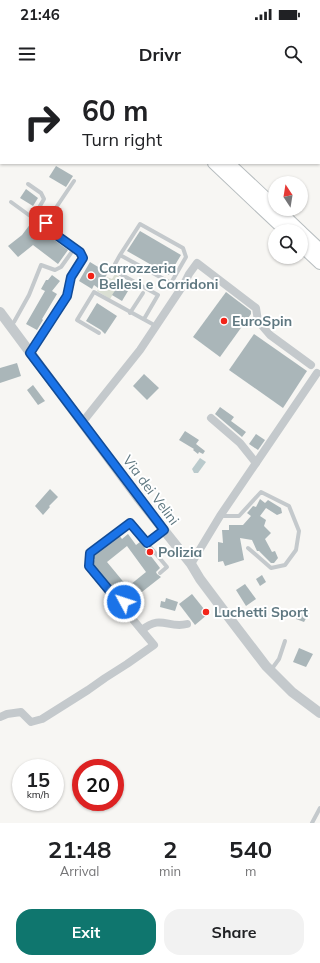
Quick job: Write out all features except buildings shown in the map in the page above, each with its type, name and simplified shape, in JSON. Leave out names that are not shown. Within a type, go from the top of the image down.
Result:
[{"type":"main road","points":[[215,164],[279,224]]},
{"type":"main road","points":[[229,164],[268,200]]},
{"type":"main road","points":[[285,216],[293,224]]},
{"type":"main road","points":[[308,238],[320,250]]},
{"type":"main road","points":[[308,252],[320,263]]},
{"type":"street","points":[[81,421],[85,419],[140,350],[197,263],[256,308],[258,321],[270,335],[311,365]]},
{"type":"street","name":"Via dei Velini","points":[[0,312],[81,421],[191,564],[226,615],[271,670],[292,692],[320,713]]},
{"type":"street","points":[[191,564],[220,516],[317,373]]},
{"type":"street","points":[[211,418],[240,443],[256,463]]},
{"type":"street","points":[[0,717],[7,714],[21,712],[31,722],[42,719],[154,645],[126,610]]},
{"type":"street","points":[[142,630],[155,622],[163,622],[179,626],[187,624]]},
{"type":"lane","points":[[48,229],[46,223],[74,181]]},
{"type":"lane","points":[[28,184],[41,193],[44,199],[33,218]]},
{"type":"lane","points":[[11,202],[80,252],[83,258],[71,277],[67,296],[30,353]]},
{"type":"lane","points":[[120,255],[170,283],[186,257],[183,248],[140,224],[120,255],[115,264],[115,271],[158,296],[144,319]]},
{"type":"lane","points":[[10,325],[14,322],[29,295],[41,265],[55,270],[61,267],[71,253]]},
{"type":"lane","points":[[100,334],[77,320],[94,292],[156,326]]},
{"type":"lane","points":[[130,313],[143,294]]},
{"type":"lane","points":[[220,516],[239,516],[261,492],[288,506],[299,531],[296,550],[285,565],[271,568],[248,548]]},
{"type":"lane","points":[[134,594],[124,602],[118,601],[89,566],[90,553],[130,523],[167,568],[160,573]]},
{"type":"lane","points":[[147,543],[164,530]]},
{"type":"lane","points":[[271,670],[278,659],[285,641]]},
{"type":"lane","points":[[312,823],[320,808]]},
{"type":"shaded area","points":[[115,274],[121,278],[118,282],[120,283],[110,299],[97,291],[107,277],[112,279]]},
{"type":"shaded area","points":[[200,458],[206,462],[198,473],[194,473],[192,469]]},
{"type":"place","name":"Carrozzeria Bellesi e Corridoni","points":[[91,276]]},
{"type":"place","name":"EuroSpin","points":[[224,321]]},
{"type":"place","name":"Polizia","points":[[150,552]]},
{"type":"place","name":"Luchetti Sport","points":[[206,612]]},
{"type":"route","points":[[46,223],[48,229],[80,252],[83,258],[71,277],[67,296],[30,353],[139,499],[164,530],[147,543],[130,523],[90,553],[89,566],[118,601],[124,602]]}]
